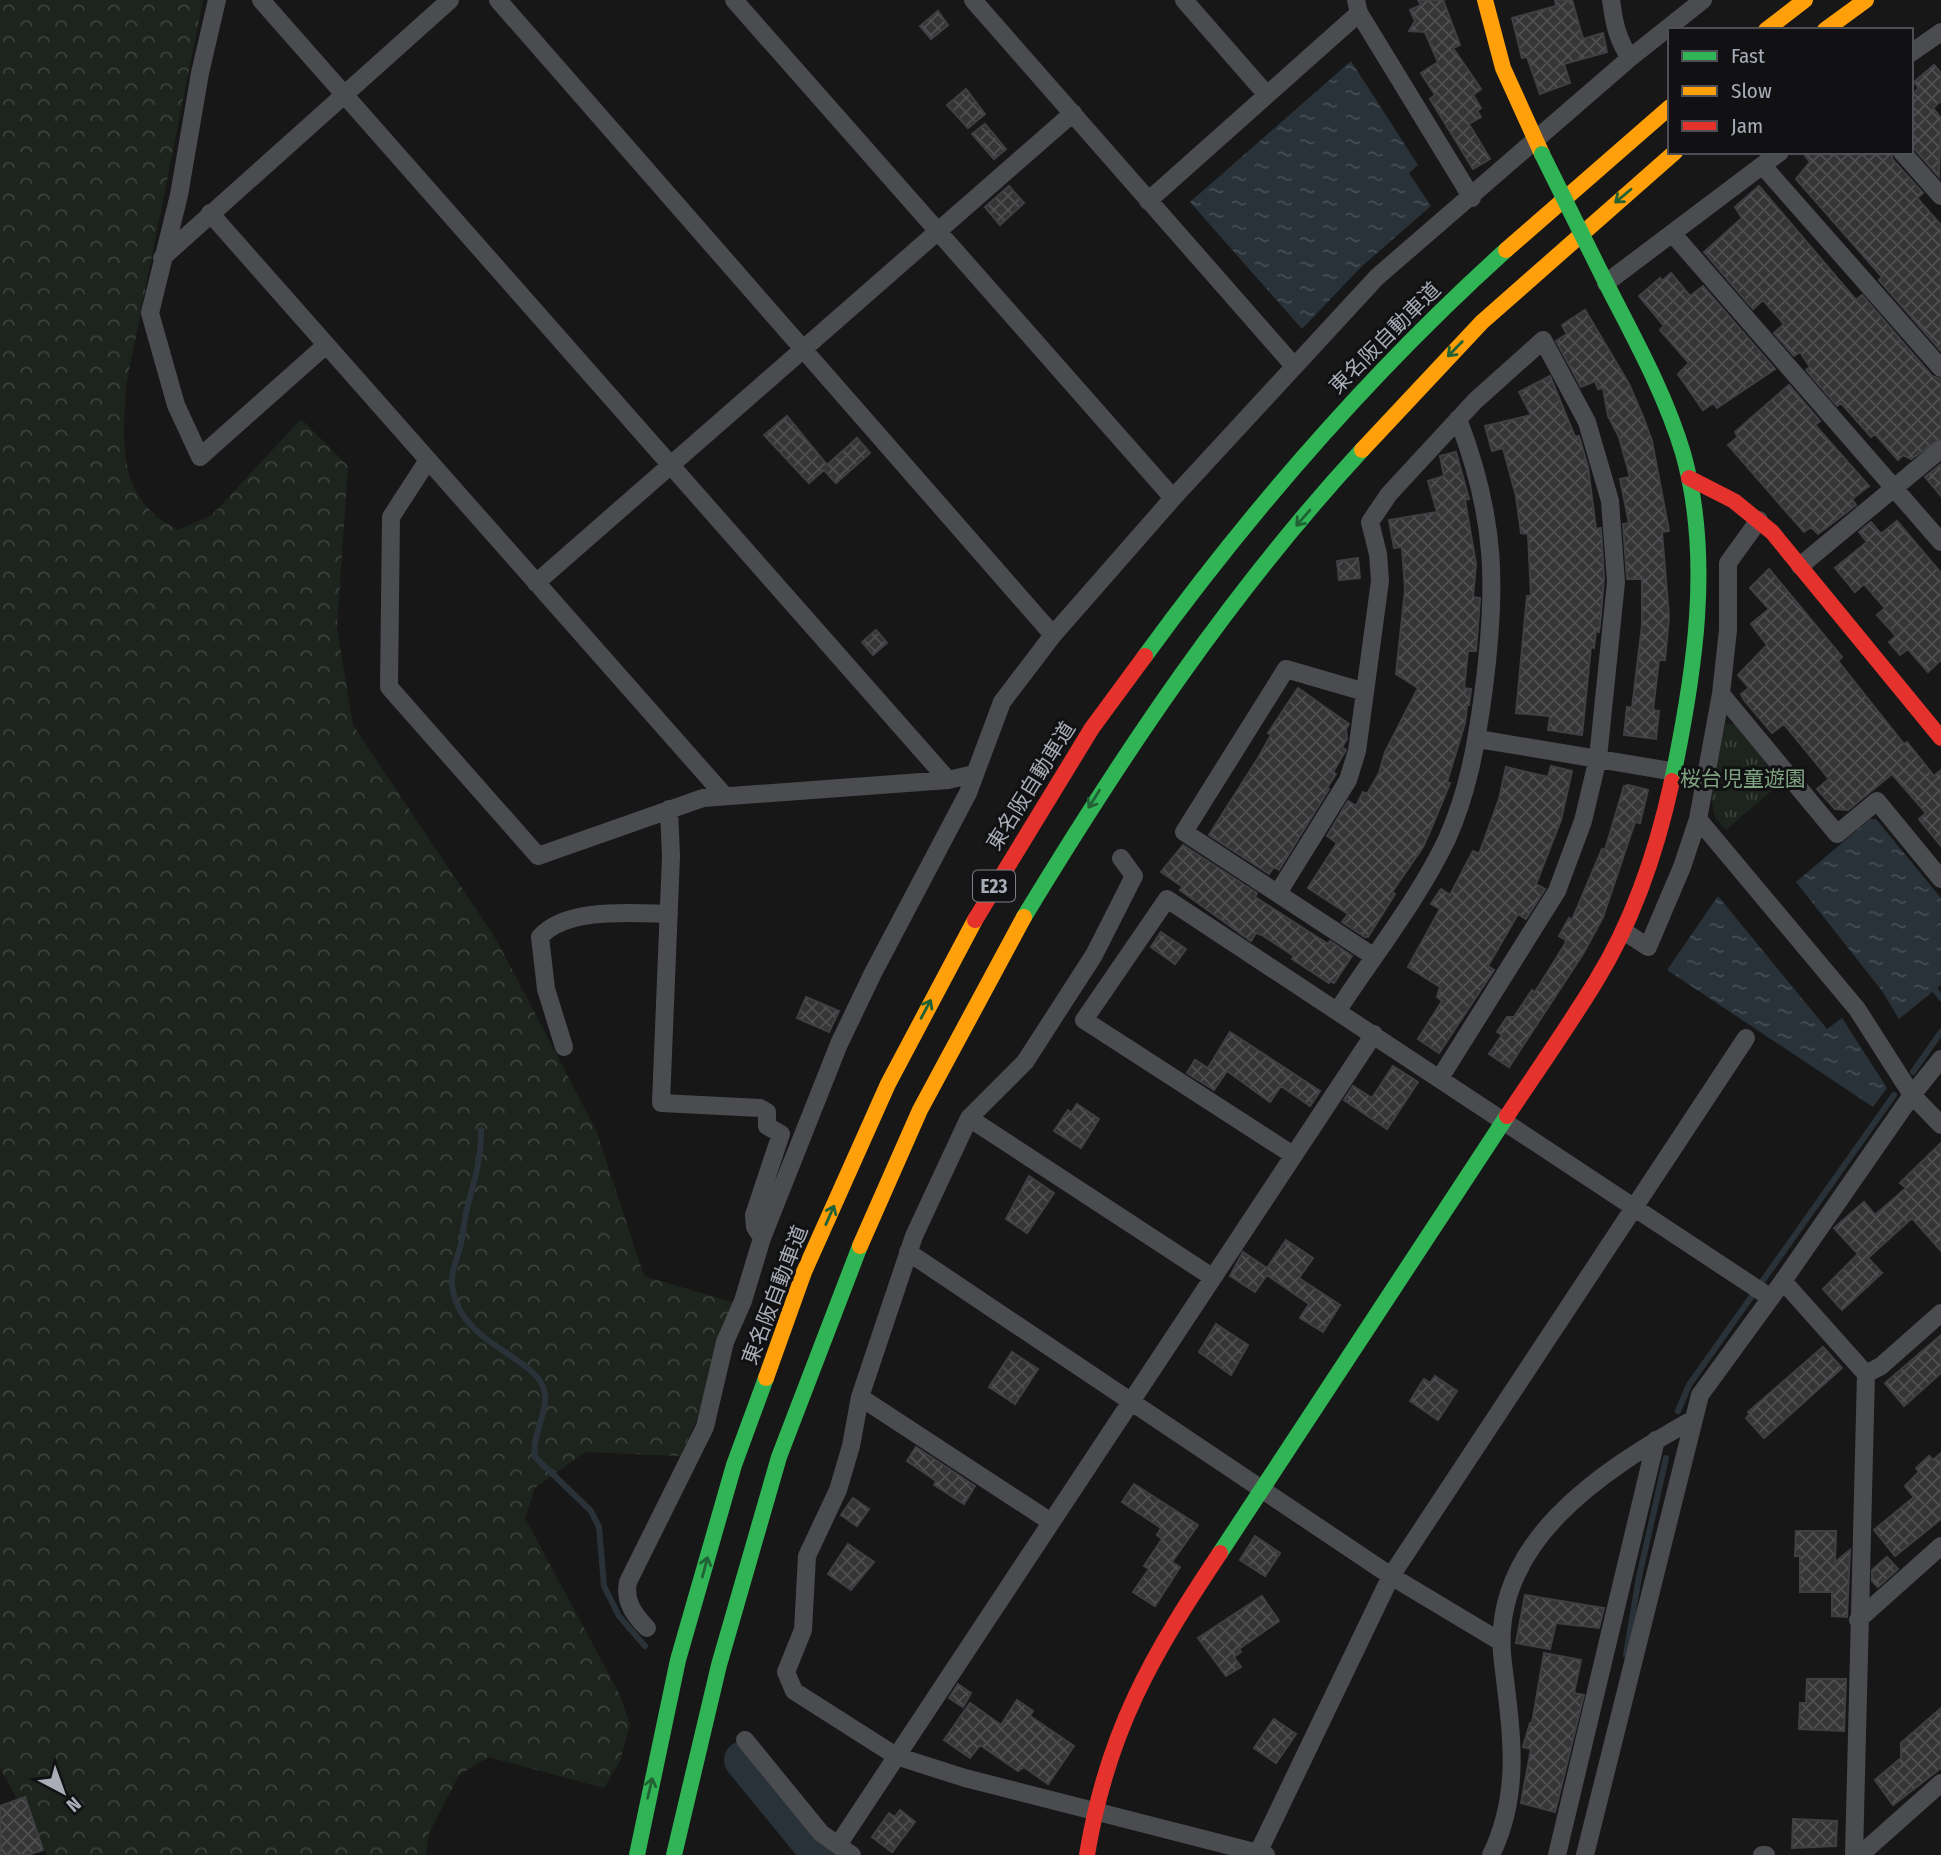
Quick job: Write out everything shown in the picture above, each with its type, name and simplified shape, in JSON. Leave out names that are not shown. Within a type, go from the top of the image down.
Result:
[{"type":"main road","points":[[1087,1855],[1092,1812],[1108,1758],[1162,1640],[1597,980],[1625,932],[1663,828],[1676,772],[1696,623],[1699,566],[1689,478],[1658,386],[1539,148],[1503,68],[1485,0]]},
{"type":"main road","points":[[1769,28],[1805,0]]},
{"type":"main road","points":[[1828,28],[1866,0]]},
{"type":"main road","name":"東名阪自動車道","points":[[637,1855],[673,1683],[723,1498],[801,1279],[900,1059],[1037,812],[1162,631],[1242,529],[1339,415],[1505,248],[1668,109]]},
{"type":"main road","name":"E23","points":[[674,1855],[682,1811],[748,1553],[832,1307],[960,1026],[1047,875],[1163,694],[1272,555],[1382,426],[1457,346],[1534,272],[1673,154]]},
{"type":"main road","points":[[1689,478],[1734,501],[1759,520],[1941,738]]},
{"type":"street","points":[[217,0],[200,73],[179,195],[150,313],[176,405],[200,457],[326,345]]},
{"type":"street","points":[[261,0],[948,780]]},
{"type":"street","points":[[162,258],[210,212],[450,0]]},
{"type":"street","points":[[498,0],[1054,635]]},
{"type":"street","points":[[734,0],[1173,498]]},
{"type":"street","points":[[973,0],[1294,366]]},
{"type":"street","points":[[1184,0],[1267,95]]},
{"type":"street","points":[[1611,0],[1621,45],[1630,58]]},
{"type":"street","points":[[648,1628],[629,1605],[626,1594],[628,1582],[705,1427],[725,1342],[743,1301],[762,1238],[839,1044],[873,973],[968,793],[1002,702],[1054,635],[1173,498],[1377,277],[1472,198],[1539,148],[1630,58],[1703,0]]},
{"type":"street","points":[[1148,201],[1267,95],[1358,7],[1472,198]]},
{"type":"street","points":[[1913,52],[1941,32]]},
{"type":"street","points":[[536,583],[1073,113]]},
{"type":"street","points":[[1606,283],[1778,154]]},
{"type":"street","points":[[1904,154],[1941,196]]},
{"type":"street","points":[[1763,166],[1941,368]]},
{"type":"street","points":[[210,212],[724,795]]},
{"type":"street","points":[[1672,233],[1941,542]]},
{"type":"street","points":[[1278,893],[1348,780],[1357,751],[1380,581],[1378,554],[1370,522],[1389,494],[1458,419],[1543,340],[1587,422],[1610,501],[1615,552],[1614,610],[1598,758],[1583,821],[1557,891],[1440,1078]]},
{"type":"street","points":[[1338,1010],[1446,841],[1470,777],[1478,739],[1493,616],[1493,552],[1485,507],[1458,419]]},
{"type":"street","points":[[1800,566],[1941,449]]},
{"type":"street","points":[[428,460],[391,517],[389,687],[538,856],[669,809],[724,795],[948,780],[974,774]]},
{"type":"street","points":[[1625,932],[1648,947],[1682,867],[1698,819],[1721,694],[1730,602],[1728,563],[1759,520]]},
{"type":"street","points":[[1365,692],[1286,669],[1184,832],[1373,956]]},
{"type":"street","points":[[1721,694],[1837,834],[1877,801],[1941,879]]},
{"type":"street","points":[[1478,739],[1676,772]]},
{"type":"street","points":[[669,809],[669,914],[661,1103],[760,1108],[767,1112],[767,1126],[781,1134],[754,1215],[755,1227],[762,1238]]},
{"type":"street","points":[[1698,819],[1857,1009],[1912,1095],[1941,1125]]},
{"type":"street","points":[[1121,858],[1134,876],[1094,954],[1025,1062],[970,1118],[908,1252],[860,1397],[851,1447],[838,1490],[807,1556],[803,1630],[786,1672],[794,1691],[896,1756],[1092,1812],[1260,1854],[1391,1576],[1746,1038]]},
{"type":"street","points":[[1293,1155],[1084,1020],[1167,899],[1768,1296]]},
{"type":"street","points":[[564,1047],[546,989],[540,937],[565,920],[621,913],[669,914]]},
{"type":"street","points":[[745,1740],[803,1813],[845,1850],[896,1756],[1374,1034]]},
{"type":"street","points":[[1585,1855],[1700,1395],[1912,1095],[1941,1059]]},
{"type":"street","points":[[970,1118],[1212,1277]]},
{"type":"street","points":[[908,1252],[1391,1576],[1501,1642]]},
{"type":"street","points":[[1783,1281],[1866,1374],[1854,1855]]},
{"type":"street","points":[[1866,1374],[1881,1366],[1941,1313]]},
{"type":"street","points":[[860,1397],[1051,1522]]},
{"type":"street","points":[[1491,1855],[1504,1824],[1513,1767],[1513,1731],[1501,1642],[1505,1597],[1530,1550],[1564,1509],[1620,1463],[1692,1420]]},
{"type":"street","points":[[1557,1855],[1656,1440]]},
{"type":"street","points":[[1858,1620],[1941,1546]]},
{"type":"street","points":[[1860,1855],[1941,1783]]},
{"type":"green space","points":[[0,0],[203,0],[126,386],[124,436],[132,484],[154,514],[178,530],[212,515],[301,419],[348,466],[337,628],[353,725],[496,939],[596,1130],[644,1276],[745,1306],[681,1456],[585,1452],[535,1488],[525,1518],[619,1693],[630,1725],[620,1761],[604,1788],[488,1757],[459,1775],[429,1833],[426,1855],[47,1855],[0,1768]]},
{"type":"green space","name":"桜台児童遊園","points":[[1725,723],[1735,725],[1782,782],[1726,830],[1715,817],[1711,797]]},
{"type":"water","points":[[1351,61],[1418,165],[1409,173],[1431,206],[1361,267],[1302,329],[1190,202]]},
{"type":"water","points":[[1870,819],[1876,819],[1941,898],[1941,985],[1899,1019],[1882,991],[1796,882]]},
{"type":"water","points":[[1718,896],[1827,1029],[1842,1018],[1887,1088],[1873,1107],[1667,970]]},
{"type":"building","points":[[1418,0],[1443,0],[1460,45],[1453,48],[1481,89],[1473,95],[1481,108],[1477,111],[1481,117],[1469,124],[1490,159],[1473,169],[1430,99],[1435,95],[1421,73],[1438,62],[1425,32],[1409,31],[1415,21],[1410,10],[1421,5]]},
{"type":"building","points":[[1555,0],[1572,0],[1583,39],[1603,33],[1607,52],[1564,64],[1570,83],[1540,94],[1527,57],[1522,58],[1512,18],[1556,6]]},
{"type":"building","points":[[938,11],[948,25],[931,39],[920,26]]},
{"type":"building","points":[[1934,65],[1941,73],[1941,101],[1933,108],[1941,118],[1939,177],[1913,147],[1913,94],[1919,88],[1914,82]]},
{"type":"building","points":[[966,89],[985,114],[968,128],[947,105]]},
{"type":"building","points":[[985,124],[1006,149],[994,159],[972,134]]},
{"type":"building","points":[[1804,154],[1892,154],[1893,160],[1923,193],[1917,198],[1941,225],[1941,351],[1879,280],[1882,277],[1796,179],[1810,162]]},
{"type":"building","points":[[1009,186],[1024,203],[1000,225],[985,207]]},
{"type":"building","points":[[1759,186],[1856,300],[1862,295],[1932,376],[1941,379],[1941,438],[1911,459],[1903,455],[1898,460],[1875,434],[1871,437],[1841,403],[1837,406],[1806,370],[1810,367],[1800,352],[1794,356],[1774,333],[1784,324],[1763,300],[1753,309],[1704,252],[1742,218],[1735,207]]},
{"type":"building","points":[[1671,273],[1690,296],[1703,286],[1775,369],[1717,408],[1713,403],[1703,410],[1678,374],[1689,363],[1660,330],[1664,326],[1639,296],[1660,278],[1662,281]]},
{"type":"building","points":[[1585,310],[1629,384],[1644,419],[1652,441],[1669,531],[1662,532],[1669,617],[1665,660],[1659,660],[1653,710],[1659,711],[1656,739],[1624,735],[1627,707],[1632,708],[1642,625],[1642,579],[1627,579],[1623,524],[1629,523],[1620,479],[1630,477],[1619,437],[1608,416],[1603,388],[1598,389],[1595,381],[1581,387],[1556,341],[1567,334],[1562,325]]},
{"type":"building","points":[[1550,376],[1575,437],[1579,436],[1588,467],[1596,529],[1601,528],[1604,578],[1601,615],[1594,648],[1591,647],[1582,735],[1548,730],[1550,716],[1516,713],[1527,596],[1531,596],[1528,534],[1521,533],[1516,496],[1503,448],[1492,451],[1485,426],[1531,415],[1519,392]]},
{"type":"building","points":[[1789,385],[1820,421],[1815,425],[1869,486],[1852,499],[1856,505],[1818,534],[1811,527],[1804,532],[1728,445],[1738,437],[1735,432]]},
{"type":"building","points":[[787,416],[827,465],[857,438],[870,453],[836,483],[824,470],[809,483],[764,435]]},
{"type":"building","points":[[1456,452],[1469,499],[1465,500],[1476,564],[1473,597],[1480,598],[1476,651],[1468,651],[1464,688],[1471,689],[1469,705],[1447,782],[1450,783],[1423,847],[1392,892],[1395,894],[1368,937],[1365,937],[1342,922],[1348,914],[1308,888],[1337,843],[1327,836],[1348,801],[1356,806],[1363,792],[1367,794],[1418,688],[1396,674],[1405,590],[1402,547],[1394,548],[1389,520],[1437,512],[1428,481],[1444,476],[1440,456]]},
{"type":"building","points":[[1941,464],[1941,496],[1925,477]]},
{"type":"building","points":[[1897,521],[1941,573],[1941,660],[1928,672],[1908,649],[1900,655],[1889,642],[1896,636],[1877,615],[1885,608],[1864,584],[1855,592],[1835,568],[1867,542],[1859,532],[1871,522],[1881,534]]},
{"type":"building","points":[[1358,558],[1360,578],[1339,580],[1337,561]]},
{"type":"building","points":[[1769,569],[1842,657],[1838,661],[1904,744],[1907,742],[1934,776],[1941,770],[1941,846],[1919,819],[1926,813],[1892,774],[1848,810],[1835,809],[1817,789],[1829,779],[1784,724],[1772,733],[1744,700],[1741,694],[1749,688],[1738,675],[1767,645],[1751,624],[1769,609],[1750,588]]},
{"type":"building","points":[[876,630],[887,643],[873,655],[862,642]]},
{"type":"building","points":[[1298,688],[1349,724],[1346,729],[1347,739],[1342,747],[1346,750],[1333,772],[1336,774],[1327,788],[1329,789],[1279,870],[1274,867],[1269,874],[1209,835],[1258,758],[1271,735],[1268,733]]},
{"type":"building","points":[[1551,766],[1572,771],[1561,820],[1536,884],[1545,889],[1526,919],[1518,914],[1488,966],[1494,970],[1439,1053],[1418,1039],[1442,1001],[1437,997],[1440,987],[1408,967],[1440,909],[1431,904],[1441,889],[1450,895],[1473,851],[1479,854],[1499,799],[1506,767],[1548,777]]},
{"type":"building","points":[[1624,786],[1648,790],[1640,823],[1635,822],[1603,917],[1583,954],[1509,1067],[1489,1054],[1502,1035],[1497,1032],[1507,1017],[1514,1017],[1532,990],[1535,992],[1565,944],[1566,940],[1559,936],[1569,918],[1572,920],[1602,849],[1605,850]]},
{"type":"building","points":[[1183,845],[1257,893],[1255,897],[1328,944],[1330,941],[1352,956],[1334,983],[1329,983],[1292,959],[1294,956],[1262,935],[1256,933],[1251,941],[1180,890],[1183,887],[1161,872]]},
{"type":"building","points":[[1161,932],[1186,949],[1175,964],[1151,947]]},
{"type":"building","points":[[806,997],[839,1011],[829,1032],[797,1018]]},
{"type":"building","points":[[1230,1032],[1320,1091],[1310,1106],[1281,1086],[1270,1102],[1227,1071],[1214,1090],[1187,1073],[1195,1060],[1208,1068]]},
{"type":"building","points":[[1393,1066],[1418,1082],[1387,1129],[1344,1100],[1353,1086],[1372,1098]]},
{"type":"building","points":[[1077,1104],[1099,1119],[1081,1148],[1054,1131],[1068,1110],[1071,1113]]},
{"type":"building","points":[[1941,1143],[1941,1251],[1912,1218],[1868,1258],[1882,1273],[1842,1310],[1823,1289],[1858,1254],[1834,1228],[1864,1202],[1875,1215],[1906,1188],[1900,1183]]},
{"type":"building","points":[[1029,1176],[1054,1193],[1027,1233],[1006,1219]]},
{"type":"building","points":[[1286,1240],[1313,1258],[1299,1278],[1340,1305],[1323,1332],[1300,1318],[1309,1304],[1267,1275],[1255,1292],[1230,1276],[1243,1252],[1267,1268]]},
{"type":"building","points":[[1216,1324],[1248,1345],[1231,1375],[1199,1352]]},
{"type":"building","points":[[1941,1335],[1941,1373],[1904,1406],[1885,1383]]},
{"type":"building","points":[[1823,1347],[1842,1368],[1764,1438],[1746,1418],[1750,1414],[1748,1412]]},
{"type":"building","points":[[1012,1352],[1038,1369],[1015,1404],[989,1387]]},
{"type":"building","points":[[1435,1376],[1457,1391],[1438,1420],[1410,1401],[1424,1379],[1430,1383]]},
{"type":"building","points":[[916,1447],[975,1486],[964,1504],[934,1485],[936,1481],[907,1461]]},
{"type":"building","points":[[1941,1453],[1941,1519],[1895,1556],[1874,1530],[1914,1497],[1905,1486],[1919,1472],[1916,1468],[1929,1456],[1933,1460]]},
{"type":"building","points":[[1134,1484],[1198,1525],[1172,1562],[1180,1567],[1155,1606],[1133,1592],[1149,1569],[1144,1566],[1162,1539],[1157,1535],[1161,1528],[1122,1502]]},
{"type":"building","points":[[853,1498],[869,1509],[857,1526],[841,1515]]},
{"type":"building","points":[[1796,1531],[1836,1531],[1835,1562],[1850,1550],[1847,1617],[1832,1616],[1832,1592],[1800,1592],[1800,1556],[1795,1556]]},
{"type":"building","points":[[1255,1536],[1280,1553],[1265,1576],[1240,1560]]},
{"type":"building","points":[[848,1544],[874,1562],[851,1590],[828,1574]]},
{"type":"building","points":[[1887,1557],[1898,1569],[1878,1587],[1872,1581],[1872,1570]]},
{"type":"building","points":[[1525,1595],[1604,1608],[1599,1628],[1556,1623],[1550,1649],[1516,1643]]},
{"type":"building","points":[[1262,1596],[1279,1621],[1239,1649],[1241,1652],[1234,1657],[1241,1667],[1226,1676],[1198,1638]]},
{"type":"building","points":[[1544,1653],[1581,1660],[1574,1693],[1584,1695],[1555,1812],[1521,1803],[1531,1749],[1523,1747],[1532,1723]]},
{"type":"building","points":[[1807,1679],[1846,1679],[1844,1731],[1799,1729],[1800,1703],[1806,1703]]},
{"type":"building","points":[[958,1684],[971,1693],[963,1707],[949,1698]]},
{"type":"building","points":[[1017,1700],[1033,1711],[1030,1716],[1074,1746],[1048,1784],[1024,1767],[1018,1771],[980,1745],[970,1758],[944,1740],[970,1703],[1001,1725]]},
{"type":"building","points":[[1941,1708],[1941,1768],[1893,1805],[1875,1780],[1901,1758],[1901,1743]]},
{"type":"building","points":[[1274,1719],[1296,1734],[1276,1763],[1254,1748]]},
{"type":"building","points":[[25,1797],[43,1850],[27,1855],[0,1855],[0,1806]]},
{"type":"building","points":[[900,1810],[915,1822],[892,1852],[872,1837],[889,1813],[895,1817]]},
{"type":"building","points":[[1793,1819],[1837,1821],[1836,1846],[1792,1848]]},
{"type":"waterway","points":[[1932,986],[1941,998]]},
{"type":"waterway","points":[[1913,1072],[1941,1032]]},
{"type":"waterway","points":[[1678,1411],[1689,1385],[1894,1095]]},
{"type":"waterway","points":[[481,1130],[479,1162],[453,1273],[453,1291],[459,1309],[470,1325],[538,1378],[544,1390],[545,1406],[534,1448],[535,1457],[591,1511],[599,1527],[604,1586],[619,1616],[645,1646]]},
{"type":"waterway","points":[[1626,1655],[1639,1577],[1666,1458]]},
{"type":"waterway","points":[[743,1760],[810,1842],[828,1855]]},
{"type":"traffic: fast","points":[[1542,154],[1606,283]]},
{"type":"traffic: fast","points":[[1145,656],[1228,548],[1315,444],[1408,344],[1506,250]]},
{"type":"traffic: fast","points":[[1606,283],[1667,409],[1683,453],[1692,493],[1699,576],[1697,617],[1687,700],[1672,781]]},
{"type":"traffic: fast","points":[[1024,917],[1101,794],[1181,675],[1268,560],[1362,450]]},
{"type":"traffic: fast","points":[[1220,1553],[1507,1116]]},
{"type":"traffic: fast","points":[[674,1855],[719,1665],[779,1457],[860,1246]]},
{"type":"traffic: fast","points":[[637,1855],[678,1660],[734,1465],[766,1378]]},
{"type":"traffic: slow","points":[[1485,0],[1503,68],[1542,154]]},
{"type":"traffic: slow","points":[[1769,28],[1805,0]]},
{"type":"traffic: slow","points":[[1828,28],[1866,0]]},
{"type":"traffic: slow","points":[[1506,250],[1668,109]]},
{"type":"traffic: slow","points":[[1362,450],[1482,322],[1673,154]]},
{"type":"traffic: slow","points":[[860,1246],[920,1110],[1024,917]]},
{"type":"traffic: slow","points":[[766,1378],[804,1272],[888,1084],[975,920]]},
{"type":"traffic: jam","points":[[1689,478],[1734,501],[1772,532],[1941,738]]},
{"type":"traffic: jam","points":[[975,920],[1092,728],[1145,656]]},
{"type":"traffic: jam","points":[[1507,1116],[1585,998],[1621,934],[1651,859],[1672,781]]},
{"type":"traffic: jam","points":[[1087,1855],[1096,1811],[1120,1732],[1153,1661],[1220,1553]]}]
